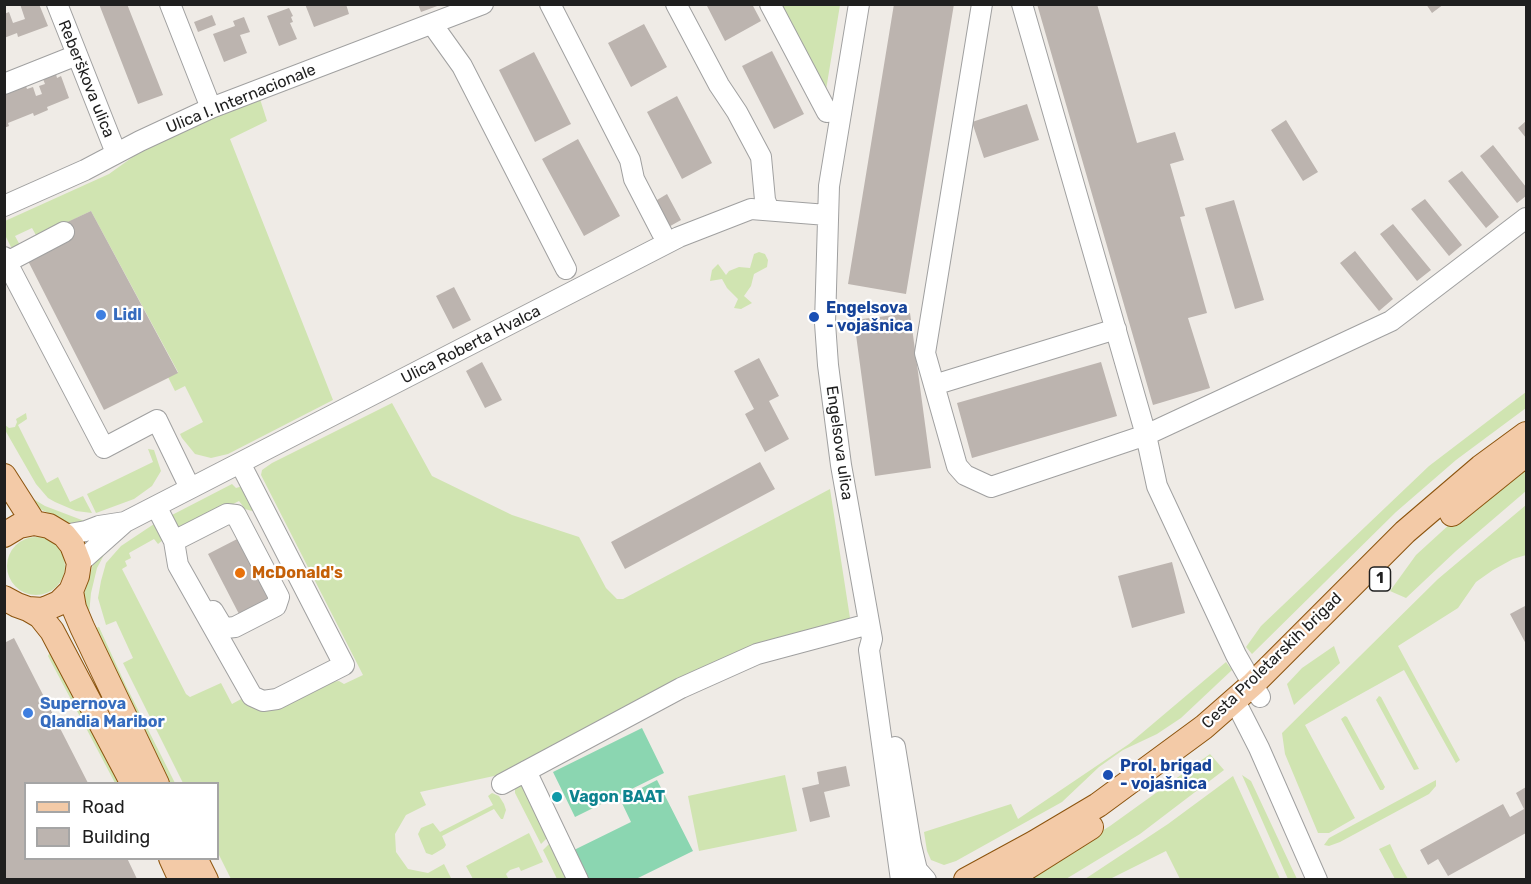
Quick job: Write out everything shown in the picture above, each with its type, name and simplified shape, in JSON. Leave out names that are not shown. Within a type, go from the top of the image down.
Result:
[{"type":"main road","name":"Cesta Proletarskih brigad","points":[[1256,691],[1406,532],[1481,467],[1527,434]]},
{"type":"main road","name":"Cesta Proletarskih brigad","points":[[966,879],[1034,843],[1098,805],[1196,734],[1238,707],[1415,546],[1492,480],[1527,454]]},
{"type":"main road","points":[[4,476],[34,523]]},
{"type":"main road","points":[[4,535],[19,526],[34,523],[49,526],[64,535],[72,545],[79,563],[71,591],[59,603],[43,610],[28,609]]},
{"type":"main road","points":[[71,591],[74,608],[82,627],[157,782]]},
{"type":"main road","points":[[5,598],[40,616],[52,631],[132,782]]},
{"type":"main road","name":"Cesta Proletarskih brigad","points":[[1007,879],[1142,794],[1212,740],[1238,707]]},
{"type":"main road","points":[[172,860],[181,879]]},
{"type":"main road","points":[[196,860],[206,879]]},
{"type":"street","name":"Reberškova ulica","points":[[57,4],[116,153]]},
{"type":"street","points":[[170,4],[211,108]]},
{"type":"street","name":"Ulica I. Internacionale","points":[[4,206],[85,170],[211,108],[483,4]]},
{"type":"street","points":[[550,4],[630,160],[634,179],[662,232]]},
{"type":"street","points":[[676,4],[761,157],[765,200],[769,210]]},
{"type":"street","points":[[770,4],[827,112]]},
{"type":"street","name":"Engelsova ulica","points":[[859,4],[831,168],[827,215],[825,323],[841,465],[871,632],[869,650],[901,879]]},
{"type":"street","points":[[982,4],[925,353],[957,466],[965,475],[991,487],[1146,435],[1391,321],[1527,218]]},
{"type":"street","points":[[1022,4],[1146,435],[1157,486],[1236,655],[1256,691]]},
{"type":"street","points":[[432,24],[462,66],[566,269]]},
{"type":"street","points":[[4,84],[77,55]]},
{"type":"street","name":"Ulica Roberta Hvalca","points":[[125,522],[679,237],[751,209],[827,215]]},
{"type":"street","points":[[64,232],[6,259],[104,448],[157,420],[190,488]]},
{"type":"street","points":[[933,385],[1116,329]]},
{"type":"street","points":[[176,547],[178,565],[249,692],[256,699],[263,701],[277,699],[347,672],[240,463]]},
{"type":"street","points":[[156,506],[176,547],[185,558],[219,622],[226,628],[235,627],[276,606],[279,601],[236,515],[227,514],[176,547]]},
{"type":"street","points":[[64,535],[125,522]]},
{"type":"street","points":[[79,563],[125,522]]},
{"type":"street","points":[[502,784],[681,688],[757,654],[871,632],[879,661],[911,845],[917,870],[926,879]]},
{"type":"street","points":[[1238,707],[1259,748],[1317,879]]},
{"type":"street","points":[[526,771],[578,879]]},
{"type":"green space","points":[[774,5],[840,5],[824,102]]},
{"type":"green space","points":[[260,99],[267,121],[230,139],[333,400],[228,454],[211,458],[195,454],[180,434],[203,422],[185,386],[175,391],[168,377],[178,372],[91,211],[37,237],[32,228],[15,236],[21,247],[11,247],[5,235],[5,221],[109,174],[155,141],[187,126]]},
{"type":"green space","points":[[759,252],[765,254],[768,260],[767,267],[754,274],[751,286],[744,296],[752,303],[741,309],[734,308],[738,299],[722,279],[710,281],[712,270],[718,264],[726,275],[729,271],[739,267],[750,268],[754,254]]},
{"type":"green space","points":[[1526,392],[1526,408],[1456,460],[1396,512],[1252,654],[1246,647],[1261,626],[1429,466]]},
{"type":"green space","points":[[392,403],[432,476],[512,515],[579,537],[606,588],[617,599],[623,599],[830,489],[850,618],[517,771],[420,792],[426,805],[406,815],[395,834],[396,852],[408,869],[428,873],[444,864],[452,880],[231,879],[219,855],[219,782],[182,782],[123,663],[133,658],[116,621],[106,625],[98,598],[106,563],[121,546],[157,522],[163,540],[158,544],[154,539],[129,553],[131,558],[125,561],[127,566],[122,569],[186,694],[190,697],[221,683],[232,704],[243,698],[267,710],[275,710],[330,682],[339,681],[344,684],[363,675],[261,475],[262,470]]},
{"type":"green space","points":[[26,413],[27,419],[18,425],[47,483],[58,477],[70,502],[83,496],[92,513],[76,511],[55,502],[48,498],[36,484],[5,430],[5,425],[9,428],[15,427],[16,419]]},
{"type":"green space","points":[[148,449],[154,450],[161,471],[152,486],[134,499],[96,513],[87,494],[153,462]]},
{"type":"green space","points":[[1526,464],[1526,491],[1456,551],[1406,598],[1390,591],[1416,555],[1451,523]]},
{"type":"green space","points":[[232,484],[236,488],[243,486],[255,510],[245,509],[239,501],[179,528],[172,515]]},
{"type":"green space","points":[[30,497],[45,506],[87,522],[73,525],[36,507]]},
{"type":"green space","points":[[1526,505],[1526,555],[1513,559],[1476,582],[1458,608],[1398,646],[1460,760],[1456,763],[1404,670],[1305,725],[1355,818],[1329,833],[1318,833],[1285,754],[1282,733],[1438,579]]},
{"type":"green space","points":[[30,537],[42,537],[57,545],[65,560],[65,572],[57,587],[42,595],[30,595],[15,587],[7,572],[7,560],[15,545]]},
{"type":"green space","points":[[105,553],[97,568],[89,614],[84,594],[94,561]]},
{"type":"green space","points":[[99,627],[174,782],[168,782],[93,629]]},
{"type":"green space","points":[[1334,646],[1340,663],[1294,705],[1287,684],[1302,668]]},
{"type":"green space","points":[[50,652],[122,782],[114,782],[48,656]]},
{"type":"green space","points":[[1226,662],[1232,670],[1181,718],[1157,734],[1123,750],[1099,767],[1062,802],[956,861],[944,865],[931,860],[924,832],[1011,804],[1018,819],[1129,744]]},
{"type":"green space","points":[[1379,696],[1419,769],[1414,770],[1376,700]]},
{"type":"green space","points":[[1345,716],[1385,787],[1383,790],[1380,790],[1341,719]]},
{"type":"green space","points":[[642,728],[664,773],[575,817],[553,772]]},
{"type":"green space","points":[[1210,754],[1224,770],[1140,834],[1066,879],[1022,880],[1110,826]]},
{"type":"green space","points":[[785,775],[797,831],[699,851],[688,796]]},
{"type":"green space","points":[[1242,775],[1251,781],[1297,879],[1288,879]]},
{"type":"green space","points":[[1233,776],[1280,879],[1180,879],[1166,851],[1110,879],[1085,879],[1168,824]]},
{"type":"green space","points":[[657,780],[693,851],[636,879],[589,880],[574,850],[631,822],[620,799]]},
{"type":"green space","points":[[1436,780],[1436,786],[1429,794],[1340,842],[1329,846],[1324,845],[1329,838]]},
{"type":"green space","points":[[523,782],[551,834],[541,844],[515,793],[515,786]]},
{"type":"green space","points":[[492,793],[499,796],[504,804],[506,810],[503,819],[494,809],[442,836],[446,845],[444,848],[432,855],[426,853],[418,834],[421,828],[433,823],[440,832],[493,805],[488,796]]},
{"type":"green space","points":[[529,833],[543,862],[521,871],[519,867],[510,870],[506,874],[508,878],[505,879],[473,879],[466,866]]},
{"type":"green space","points":[[553,840],[573,879],[557,879],[543,850]]},
{"type":"green space","points":[[1390,844],[1408,879],[1395,879],[1379,849]]},
{"type":"building","points":[[20,4],[39,4],[48,26],[18,37],[17,33],[4,38],[4,14],[9,12],[13,23],[25,19]]},
{"type":"building","points":[[99,4],[127,4],[163,95],[138,104]]},
{"type":"building","points":[[305,4],[346,4],[349,14],[314,27]]},
{"type":"building","points":[[418,4],[440,4],[440,5],[421,12]]},
{"type":"building","points":[[706,4],[752,4],[761,21],[725,41]]},
{"type":"building","points":[[894,4],[954,4],[906,294],[848,284]]},
{"type":"building","points":[[1037,4],[1097,4],[1137,143],[1175,132],[1184,160],[1170,164],[1185,216],[1180,217],[1207,313],[1188,318],[1210,388],[1153,405]]},
{"type":"building","points":[[1426,4],[1444,4],[1432,13]]},
{"type":"building","points":[[289,8],[293,16],[291,17],[293,22],[290,23],[297,39],[279,46],[267,16]]},
{"type":"building","points":[[212,15],[216,25],[198,32],[194,22]]},
{"type":"building","points":[[244,17],[250,32],[240,35],[247,53],[224,62],[213,34],[235,26],[233,21]]},
{"type":"building","points":[[644,24],[667,67],[631,87],[608,43]]},
{"type":"building","points":[[772,51],[804,114],[774,129],[742,66]]},
{"type":"building","points":[[534,52],[571,124],[535,142],[499,70]]},
{"type":"building","points":[[47,74],[48,77],[56,74],[57,78],[61,76],[69,98],[47,107],[48,110],[34,116],[33,113],[8,123],[9,126],[4,128],[4,94],[26,86],[27,89],[33,87],[36,96],[42,94],[39,86],[45,84],[43,79]]},
{"type":"building","points":[[677,96],[712,163],[682,179],[647,112]]},
{"type":"building","points":[[1027,104],[1039,140],[984,158],[972,122]]},
{"type":"building","points":[[1286,120],[1318,172],[1303,181],[1271,130]]},
{"type":"building","points":[[1526,121],[1526,138],[1518,128]]},
{"type":"building","points":[[578,139],[620,216],[584,236],[542,159]]},
{"type":"building","points":[[1493,145],[1526,187],[1526,196],[1517,203],[1480,156]]},
{"type":"building","points":[[1462,171],[1499,217],[1486,228],[1448,181]]},
{"type":"building","points":[[667,194],[681,220],[665,229],[652,203]]},
{"type":"building","points":[[1425,199],[1462,245],[1449,256],[1411,209]]},
{"type":"building","points":[[1234,200],[1264,300],[1235,309],[1205,208]]},
{"type":"building","name":"Lidl","points":[[91,211],[178,373],[104,410],[26,257],[61,225]]},
{"type":"building","points":[[1393,224],[1431,270],[1417,281],[1380,234]]},
{"type":"building","points":[[1355,251],[1393,299],[1379,311],[1340,263]]},
{"type":"building","points":[[454,287],[471,320],[453,329],[436,296]]},
{"type":"building","points":[[910,313],[931,468],[875,476],[854,320]]},
{"type":"building","points":[[759,358],[779,396],[769,401],[789,439],[765,452],[745,414],[754,409],[734,371]]},
{"type":"building","points":[[482,362],[502,400],[485,408],[466,371]]},
{"type":"building","points":[[1101,362],[1117,416],[972,458],[957,403]]},
{"type":"building","points":[[760,462],[775,489],[625,569],[611,542]]},
{"type":"building","name":"McDonald's","points":[[243,536],[274,596],[239,614],[208,554]]},
{"type":"building","points":[[1172,562],[1185,613],[1132,628],[1118,576]]},
{"type":"building","points":[[1525,606],[1526,610],[1526,644],[1510,614]]},
{"type":"building","name":"Supernova Qlandia Maribor","points":[[14,638],[87,782],[24,782],[24,860],[128,860],[137,879],[4,879],[4,643]]},
{"type":"building","points":[[846,766],[850,786],[824,792],[830,817],[810,822],[802,788],[819,784],[817,772]]},
{"type":"building","points":[[1526,787],[1526,833],[1448,876],[1438,859],[1428,865],[1420,850],[1503,804],[1510,817],[1524,809],[1516,793]]},
{"type":"place","name":"Lidl","points":[[101,315]]},
{"type":"place","name":"Engelsova - vojašnica","points":[[814,317]]},
{"type":"place","name":"McDonald's","points":[[240,573]]},
{"type":"place","name":"Supernova Qlandia Maribor","points":[[28,713]]},
{"type":"place","name":"Prol. brigad - vojašnica","points":[[1108,775]]},
{"type":"place","name":"Vagon BAAT","points":[[557,797]]}]
